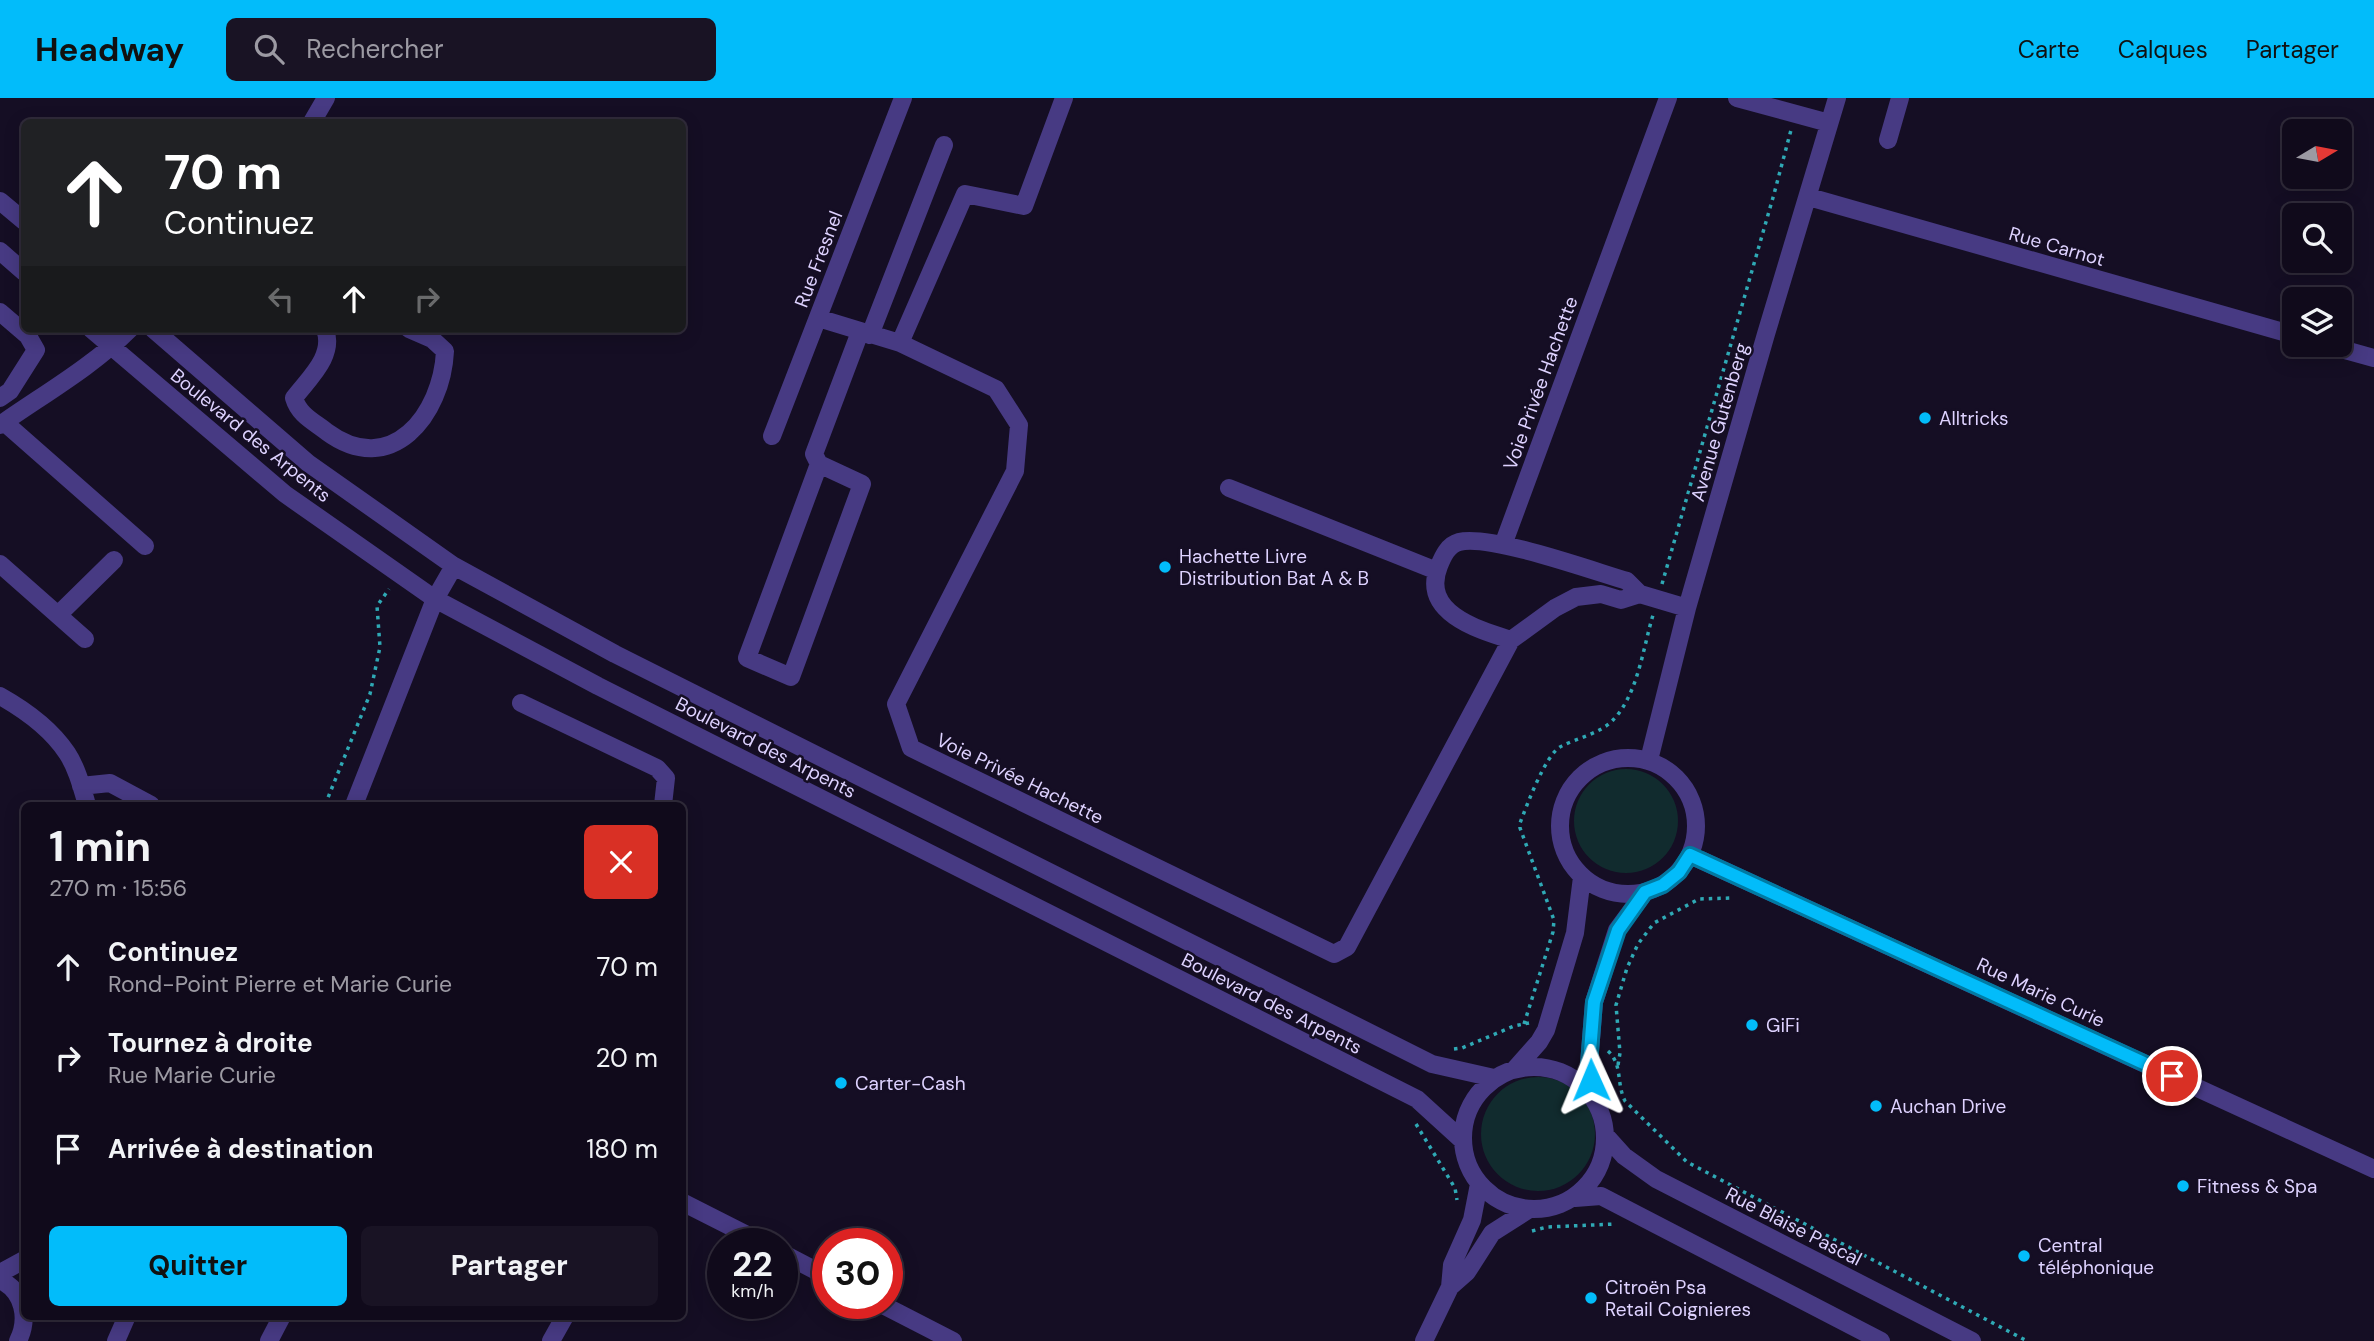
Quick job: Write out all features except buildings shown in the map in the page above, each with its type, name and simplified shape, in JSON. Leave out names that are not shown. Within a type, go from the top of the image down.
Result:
[{"type":"street","points":[[314,119],[326,98]]},
{"type":"street","name":"Rue Fresnel","points":[[772,436],[903,98]]},
{"type":"street","points":[[818,318],[900,343],[965,194],[1024,206],[1064,98]]},
{"type":"street","name":"Voie Privée Hachette","points":[[1668,98],[1503,545],[1627,582],[1649,596],[1687,608]]},
{"type":"street","points":[[1737,98],[1829,123]]},
{"type":"street","name":"Avenue Gutenberg","points":[[1649,760],[1687,608],[1837,98]]},
{"type":"street","points":[[1888,140],[1899,98]]},
{"type":"street","points":[[819,464],[747,658],[791,677],[862,484],[819,464],[814,454],[944,145]]},
{"type":"street","name":"Rue Carnot","points":[[1809,197],[2282,332]]},
{"type":"street","points":[[0,201],[21,218]]},
{"type":"street","points":[[0,251],[21,269]]},
{"type":"street","points":[[0,312],[21,330]]},
{"type":"street","points":[[20,411],[5,395],[36,350],[24,333]]},
{"type":"street","name":"Boulevard des Arpents","points":[[96,333],[285,494],[435,599],[598,686],[1417,1099],[1462,1140]]},
{"type":"street","points":[[126,333],[112,347],[2,423],[145,546]]},
{"type":"street","name":"Boulevard des Arpents","points":[[158,333],[307,463],[454,566],[615,654],[1433,1064],[1494,1079]]},
{"type":"street","points":[[326,333],[329,340],[324,359],[293,398],[298,410],[342,443],[368,450],[401,441],[422,421],[444,370],[445,351],[432,339],[418,333]]},
{"type":"street","name":"Voie Privée Hachette","points":[[900,343],[996,389],[1019,425],[1015,471],[896,704],[911,748],[1334,954],[1347,947],[1511,640],[1555,608],[1576,597],[1601,594],[1621,600],[1649,596]]},
{"type":"street","points":[[2352,352],[2374,358]]},
{"type":"street","points":[[1229,488],[1437,571]]},
{"type":"street","points":[[1503,545],[1460,542],[1450,547],[1437,571],[1437,594],[1447,611],[1465,624],[1511,640]]},
{"type":"street","points":[[58,615],[114,560]]},
{"type":"street","points":[[0,564],[85,639]]},
{"type":"street","points":[[355,802],[435,599],[454,566]]},
{"type":"street","points":[[0,696],[48,731],[68,755],[86,802]]},
{"type":"street","points":[[521,704],[657,768],[666,778],[663,802]]},
{"type":"street","points":[[1626,757],[1649,760],[1670,771],[1685,788],[1695,809],[1696,833],[1690,855],[1679,872],[1663,885],[1645,892],[1625,894],[1602,889],[1582,877],[1568,859],[1560,836],[1560,813],[1569,791],[1583,773],[1604,761],[1626,757]]},
{"type":"street","points":[[81,786],[110,783],[145,802]]},
{"type":"street","name":"Rue Marie Curie","points":[[1690,855],[2374,1169]]},
{"type":"street","points":[[1516,1069],[1546,1030],[1575,933],[1582,877]]},
{"type":"street","points":[[1592,1095],[1589,1064],[1594,1002],[1618,930],[1645,892]]},
{"type":"street","points":[[1575,1198],[1593,1180],[1604,1157],[1604,1118],[1592,1095],[1566,1073],[1545,1067],[1516,1069],[1494,1079],[1479,1093],[1469,1109],[1462,1140],[1467,1163],[1479,1184],[1491,1196],[1507,1205],[1528,1210],[1545,1209],[1575,1198],[1601,1196],[1881,1341]]},
{"type":"street","name":"Rue Blaise Pascal","points":[[1606,1136],[1624,1156],[1656,1179],[1972,1341]]},
{"type":"street","points":[[1424,1341],[1450,1287],[1452,1265],[1472,1220],[1479,1184]]},
{"type":"street","points":[[686,1204],[733,1228]]},
{"type":"street","points":[[1450,1287],[1467,1272],[1492,1233],[1528,1210]]},
{"type":"street","points":[[0,1273],[21,1262]]},
{"type":"street","points":[[0,1280],[21,1299]]},
{"type":"street","points":[[903,1315],[953,1341]]},
{"type":"street","points":[[116,1341],[125,1320]]},
{"type":"street","points":[[269,1341],[280,1320]]},
{"type":"street","points":[[551,1341],[563,1320]]},
{"type":"path","points":[[1450,1050],[1526,1024],[1553,932],[1554,919],[1520,823],[1555,751],[1613,720],[1631,689],[1649,596],[1796,112]]},
{"type":"path","points":[[326,802],[370,694],[380,647],[377,606],[400,573]]},
{"type":"path","points":[[1732,898],[1699,899],[1654,923],[1638,944],[1616,1004],[1620,1053],[1619,1090],[1625,1101],[1686,1162],[2027,1341]]},
{"type":"path","points":[[1602,1049],[1610,1052],[1618,1065]]},
{"type":"path","points":[[1416,1124],[1455,1188],[1457,1200]]},
{"type":"path","points":[[1525,1233],[1547,1227],[1619,1224]]},
{"type":"green space","points":[[1626,769],[1646,773],[1663,784],[1674,801],[1678,821],[1674,841],[1663,858],[1646,869],[1626,873],[1606,869],[1589,858],[1578,841],[1574,821],[1578,801],[1589,784],[1606,773]]},
{"type":"green space","points":[[1538,1077],[1560,1081],[1579,1093],[1591,1112],[1595,1134],[1591,1156],[1579,1175],[1560,1187],[1538,1191],[1516,1187],[1497,1175],[1485,1156],[1481,1134],[1485,1112],[1497,1093],[1516,1081]]},
{"type":"place","name":"Alltricks","points":[[1925,418]]},
{"type":"place","name":"Hachette Livre Distribution Bat A & B","points":[[1165,567]]},
{"type":"place","name":"GiFi","points":[[1752,1025]]},
{"type":"place","name":"Carter-Cash","points":[[841,1083]]},
{"type":"place","name":"Auchan Drive","points":[[1876,1106]]},
{"type":"place","name":"Fitness & Spa","points":[[2183,1186]]},
{"type":"place","name":"Central téléphonique","points":[[2024,1256]]},
{"type":"place","name":"Citroën Psa Retail Coignieres","points":[[1591,1298]]},
{"type":"route","points":[[1591,1080],[1589,1064],[1594,1002],[1618,930],[1645,892],[1663,885],[1679,872],[1690,855],[2172,1076]]}]
